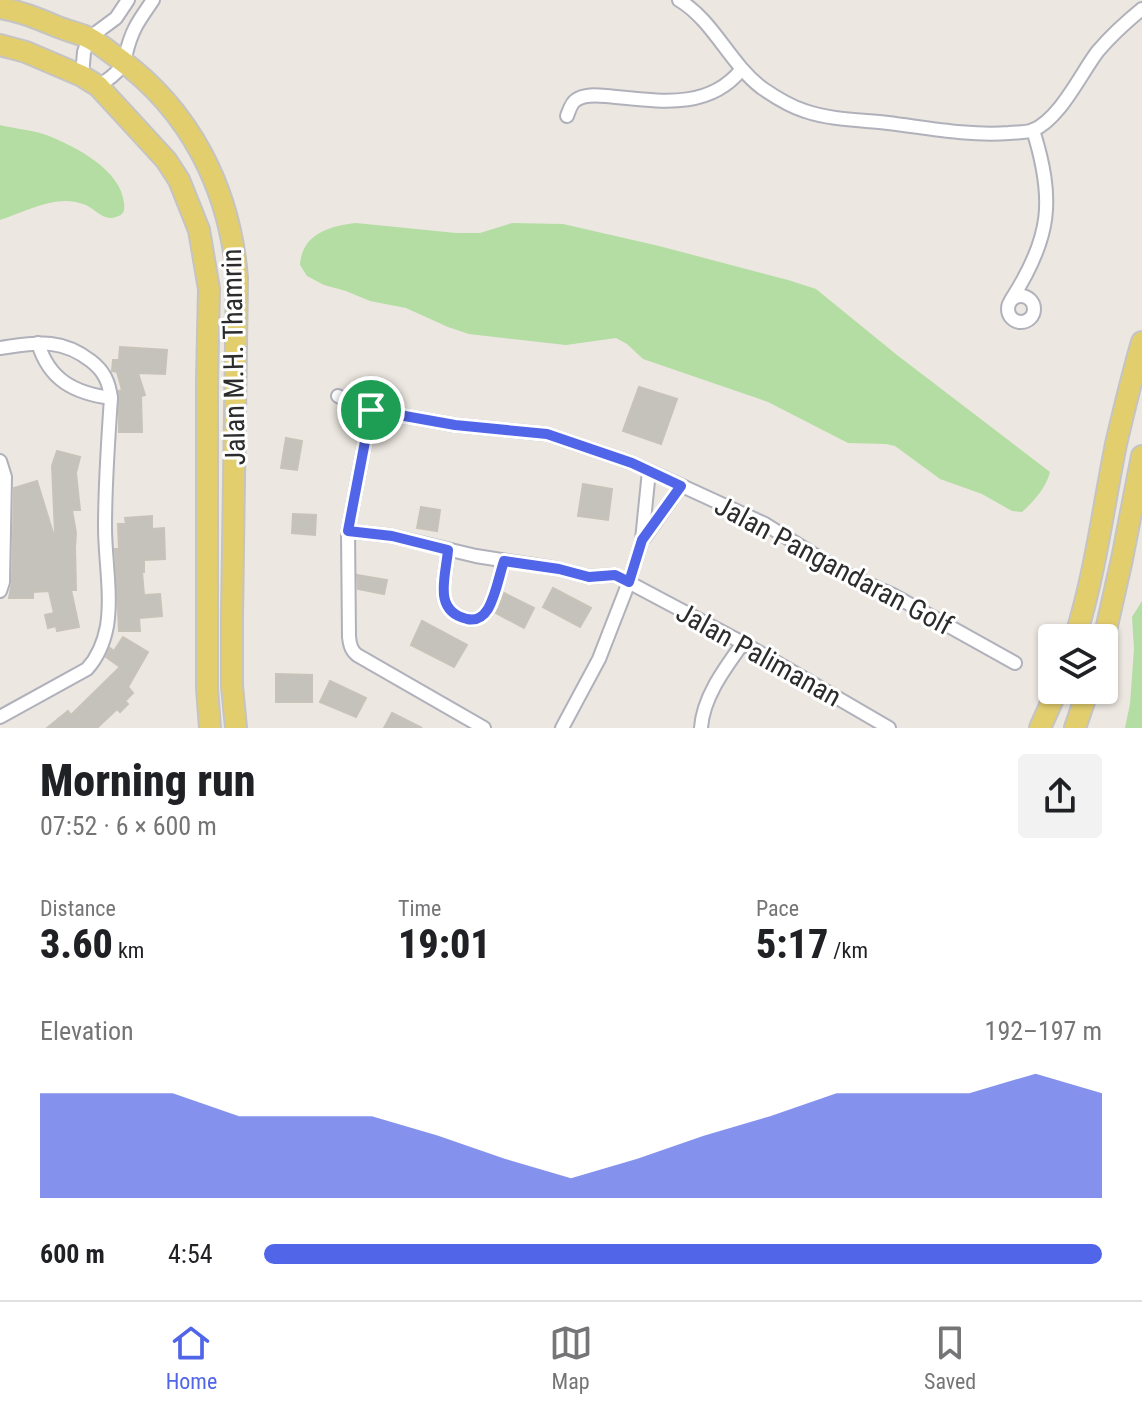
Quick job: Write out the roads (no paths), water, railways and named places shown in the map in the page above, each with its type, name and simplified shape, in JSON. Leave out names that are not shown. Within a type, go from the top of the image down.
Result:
[{"type":"main road","name":"Jalan M.H. Thamrin","points":[[0,8],[36,17],[89,38],[142,77],[162,96],[196,144],[209,167],[224,207],[235,259],[237,319],[232,686],[236,728]]},
{"type":"main road","name":"Jalan M.H. Thamrin","points":[[0,45],[26,52],[90,81],[166,160],[179,180],[199,230],[209,289],[207,688],[210,728]]},
{"type":"main road","points":[[1080,624],[1096,556],[1116,446],[1142,342]]},
{"type":"main road","points":[[1107,624],[1142,456]]},
{"type":"main road","points":[[1040,728],[1051,704]]},
{"type":"main road","points":[[1075,728],[1083,704]]},
{"type":"street","points":[[128,0],[116,18],[89,38],[84,52],[90,81],[116,73],[125,63],[134,29],[153,0]]},
{"type":"street","points":[[679,0],[713,31],[741,70],[777,98],[806,111],[858,121],[967,133],[1033,130],[1061,105],[1099,50],[1142,9]]},
{"type":"street","points":[[116,18],[134,29]]},
{"type":"street","points":[[567,116],[576,99],[590,95],[673,101],[710,94],[726,85],[741,70]]},
{"type":"street","points":[[1011,300],[1037,253],[1046,220],[1044,172],[1033,130]]},
{"type":"street","points":[[0,348],[38,343],[71,347],[103,373],[111,398],[105,529],[108,612],[100,650],[87,669],[0,717]]},
{"type":"street","points":[[38,343],[43,358],[57,377],[69,386],[111,398]]},
{"type":"street","name":"Jalan Pangandaran Golf","points":[[338,396],[371,410],[455,425],[547,434],[615,456],[765,524],[842,572],[893,595],[1015,663]]},
{"type":"street","points":[[371,410],[348,531],[349,637],[352,652],[484,728]]},
{"type":"street","points":[[0,461],[5,477],[5,501],[3,582],[0,591]]},
{"type":"street","points":[[562,728],[599,659],[629,582],[642,540],[649,471]]},
{"type":"street","points":[[642,540],[681,486]]},
{"type":"street","points":[[348,531],[392,536],[589,577],[615,575],[629,582]]},
{"type":"street","points":[[448,550],[444,601],[450,611],[463,618],[479,618],[490,607],[504,561]]},
{"type":"street","name":"Jalan Palimanan","points":[[629,582],[743,643],[889,728]]},
{"type":"street","points":[[701,728],[713,689],[743,643]]},
{"type":"street","points":[[451,728],[458,714]]}]
